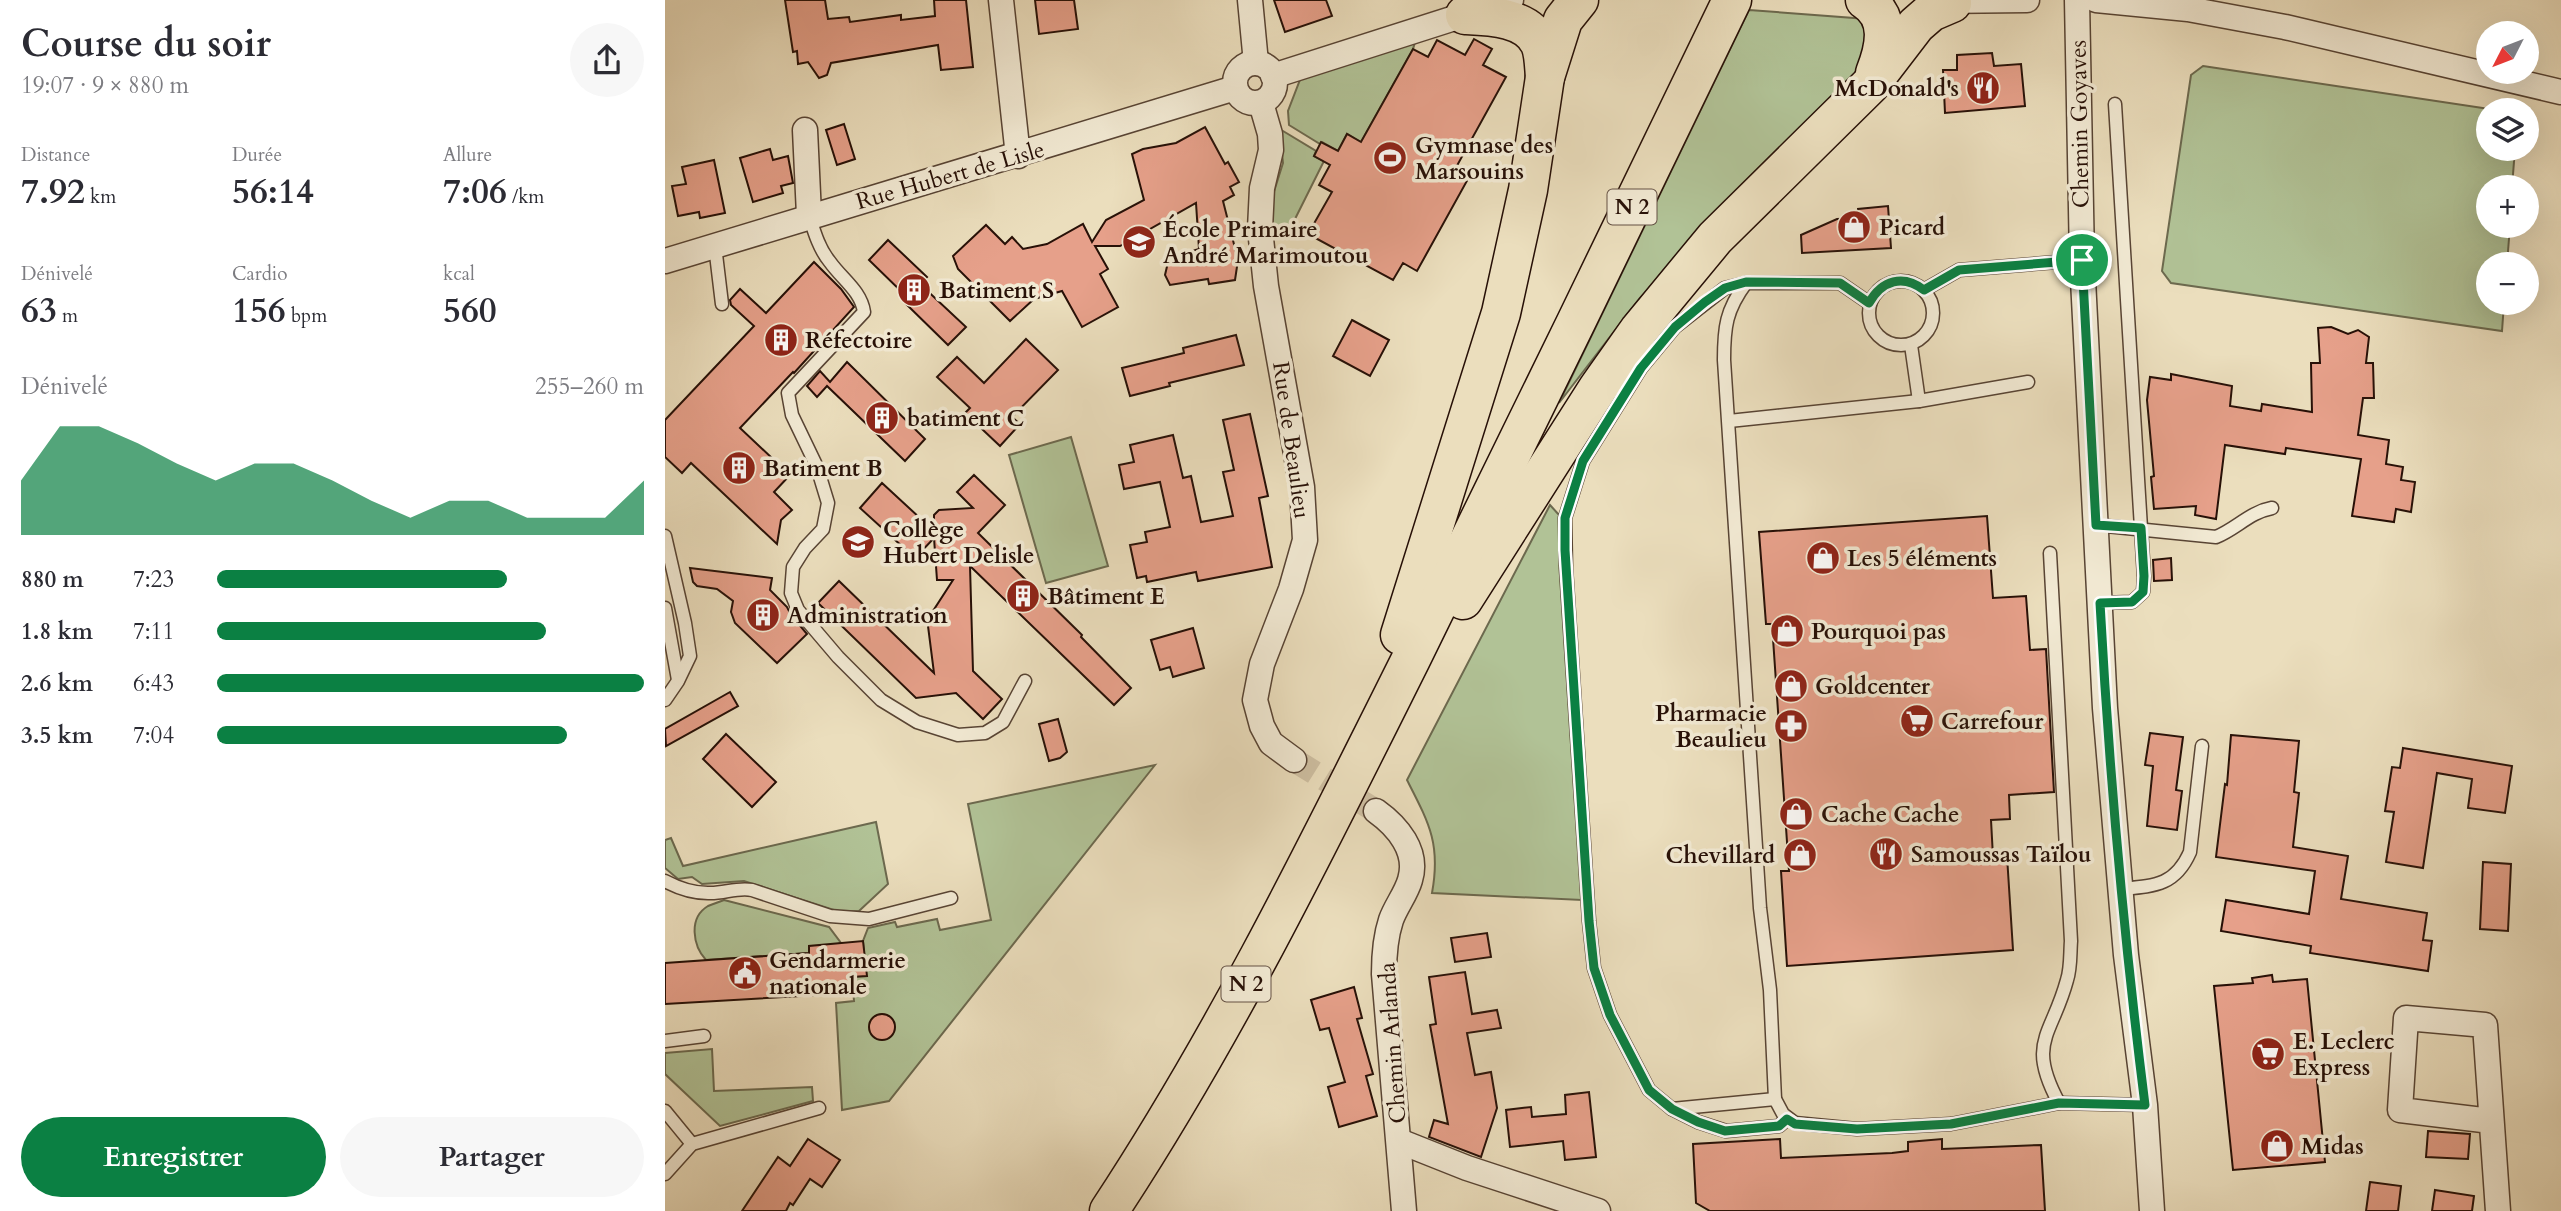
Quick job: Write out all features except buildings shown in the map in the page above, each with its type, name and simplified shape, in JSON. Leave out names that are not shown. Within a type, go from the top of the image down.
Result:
[{"type":"highway","points":[[1366,748],[1501,313],[1528,190],[1545,77],[1563,20],[1579,0]]},
{"type":"highway","name":"N 2","points":[[1109,1211],[1221,1029],[1259,960],[1532,414],[1732,0]]},
{"type":"highway","points":[[1865,0],[1875,6],[1884,25],[1882,55],[1870,85]]},
{"type":"highway","points":[[1366,748],[1598,387],[1639,330],[1715,238],[1870,85],[1916,25],[1940,1]]},
{"type":"highway","points":[[1476,7],[1527,28],[1540,44],[1545,77]]},
{"type":"street","points":[[1001,0],[1018,156]]},
{"type":"street","points":[[1250,0],[1264,70],[1274,87],[1270,97],[1261,103],[1250,103],[1241,98],[1235,88],[1235,79],[1246,65],[1264,70],[1476,7],[1511,0]]},
{"type":"street","points":[[1940,1],[2027,0]]},
{"type":"street","name":"Chemin Goyaves","points":[[2077,0],[2082,260],[2105,708],[2126,955],[2145,1105],[2151,1211]]},
{"type":"street","points":[[2096,0],[2188,9],[2285,27],[2561,92]]},
{"type":"street","name":"Rue Hubert de Lisle","points":[[665,261],[809,215],[1018,156],[1235,88]]},
{"type":"street","name":"Rue de Beaulieu","points":[[1261,103],[1271,134],[1260,208],[1261,243],[1266,286],[1302,487],[1305,540],[1291,589],[1262,664],[1255,700],[1262,726],[1271,743],[1294,760]]},
{"type":"street","points":[[805,130],[809,215]]},
{"type":"street","name":"Chemin Arlanda","points":[[1375,811],[1392,823],[1404,838],[1412,858],[1411,878],[1391,918],[1384,943],[1384,974],[1404,1211]]},
{"type":"street","points":[[2491,1121],[2400,1110],[2406,1018],[2485,1025],[2498,1211]]},
{"type":"street","points":[[1399,1141],[1467,1168],[1598,1211]]},
{"type":"lane","points":[[2100,603],[2132,602],[2143,592],[2144,576],[2115,104]]},
{"type":"lane","points":[[809,215],[828,261],[863,299],[865,312],[788,393],[792,415],[817,467],[828,503],[823,529],[805,548],[793,567],[791,593],[798,610],[838,657],[881,699],[927,726],[958,735],[985,733],[1003,722],[1025,681]]},
{"type":"lane","points":[[715,246],[722,304]]},
{"type":"lane","points":[[1924,290],[1959,270],[2082,260]]},
{"type":"lane","points":[[1902,280],[1924,290],[1933,304],[1933,321],[1925,336],[1911,345],[1893,345],[1877,337],[1868,321],[1869,303],[1876,291],[1888,283],[1902,280]]},
{"type":"lane","points":[[1787,1119],[1779,1126],[1725,1131],[1672,1109],[1649,1090],[1610,1015],[1594,968],[1587,897],[1565,518],[1583,461],[1641,368],[1675,327],[1705,302],[1725,288],[1746,282],[1840,283],[1869,303]]},
{"type":"lane","points":[[1746,282],[1733,300],[1726,320],[1724,360],[1760,908],[1770,990],[1775,1099],[1787,1119],[1795,1124],[1857,1129],[1951,1124],[2059,1103],[2145,1105]]},
{"type":"lane","points":[[1911,345],[1919,401]]},
{"type":"lane","points":[[1729,421],[1919,401],[2028,382]]},
{"type":"lane","points":[[2096,525],[2216,537],[2232,531],[2260,510],[2272,508]]},
{"type":"lane","points":[[665,536],[690,656],[678,681],[665,698]]},
{"type":"lane","points":[[2050,552],[2071,941],[2068,978],[2041,1049],[2047,1080],[2059,1103]]},
{"type":"lane","points":[[665,608],[678,681]]},
{"type":"lane","points":[[2120,889],[2157,886],[2173,877],[2184,866],[2190,852],[2202,746]]},
{"type":"lane","points":[[665,881],[681,889],[709,893],[742,888],[830,916],[869,919],[951,898]]},
{"type":"lane","points":[[665,1041],[704,1036]]},
{"type":"lane","points":[[1672,1109],[1775,1099]]},
{"type":"lane","points":[[665,1174],[692,1144],[819,1108]]},
{"type":"lane","points":[[665,1111],[692,1144]]},
{"type":"green space","points":[[1749,10],[1867,19],[1869,62],[1640,298],[1559,403]]},
{"type":"green space","points":[[1418,32],[1413,49],[1361,142],[1347,134],[1338,151],[1322,142],[1320,144],[1289,125],[1288,111],[1303,72]]},
{"type":"green space","points":[[2203,66],[2476,107],[2476,161],[2514,161],[2513,175],[2476,175],[2476,238],[2509,238],[2508,252],[2476,252],[2476,315],[2503,315],[2502,331],[2171,283],[2162,271],[2191,75]]},
{"type":"green space","points":[[1283,131],[1316,151],[1314,156],[1324,161],[1286,237],[1272,228],[1272,198],[1283,163],[1280,135]]},
{"type":"green space","points":[[1071,437],[1108,566],[1046,583],[1009,455]]},
{"type":"green space","points":[[1550,505],[1560,516],[1582,900],[1432,893],[1434,847],[1427,822],[1407,780]]},
{"type":"green space","points":[[1155,765],[889,1101],[842,1110],[836,1003],[854,1001],[852,977],[866,975],[863,941],[868,928],[895,922],[897,927],[937,919],[940,930],[991,920],[968,804]]},
{"type":"green space","points":[[876,822],[888,884],[859,911],[840,912],[744,881],[702,884],[692,877],[678,879],[665,868],[665,840],[671,838],[683,866]]},
{"type":"green space","points":[[724,900],[829,927],[841,943],[809,953],[706,960],[696,940],[697,918],[708,906]]},
{"type":"green space","points":[[712,1049],[714,1091],[812,1087],[813,1101],[720,1126],[665,1074],[665,1053]]},
{"type":"tunnel","points":[[1294,760],[1376,811]]},
{"type":"place","name":"McDonald's","points":[[1983,88]]},
{"type":"place","name":"Gymnase des Marsouins","points":[[1390,158]]},
{"type":"place","name":"Picard","points":[[1854,227]]},
{"type":"place","name":"École Primaire André Marimoutou","points":[[1139,242]]},
{"type":"place","name":"Batiment S","points":[[914,290]]},
{"type":"place","name":"Réfectoire","points":[[781,340]]},
{"type":"place","name":"batiment C","points":[[882,418]]},
{"type":"place","name":"Batiment B","points":[[739,468]]},
{"type":"place","name":"Collège Hubert Delisle","points":[[858,542]]},
{"type":"place","name":"Les 5 éléments","points":[[1823,558]]},
{"type":"place","name":"Bâtiment E","points":[[1023,596]]},
{"type":"place","name":"Administration","points":[[763,615]]},
{"type":"place","name":"Pourquoi pas","points":[[1787,631]]},
{"type":"place","name":"Goldcenter","points":[[1791,686]]},
{"type":"place","name":"Carrefour","points":[[1917,721]]},
{"type":"place","name":"Pharmacie Beaulieu","points":[[1791,726]]},
{"type":"place","name":"Cache Cache","points":[[1796,814]]},
{"type":"place","name":"Samoussas Taïlou","points":[[1886,854]]},
{"type":"place","name":"Chevillard","points":[[1800,855]]},
{"type":"place","name":"Gendarmerie nationale","points":[[745,973]]},
{"type":"place","name":"E. Leclerc Express","points":[[2268,1054]]},
{"type":"place","name":"Midas","points":[[2277,1146]]},
{"type":"route","points":[[2082,260],[2096,525],[2141,528],[2143,592],[2132,602],[2100,603],[2105,708],[2126,955],[2145,1105],[2059,1103],[1951,1124],[1857,1129],[1795,1124],[1787,1119],[1779,1126],[1725,1131],[1698,1122],[1672,1109],[1649,1090],[1610,1015],[1594,968],[1565,550],[1565,518],[1583,461],[1641,368],[1675,327],[1725,288],[1746,282],[1840,283],[1869,303],[1876,291],[1888,283],[1902,280],[1924,290],[1959,270],[2082,260]]}]
